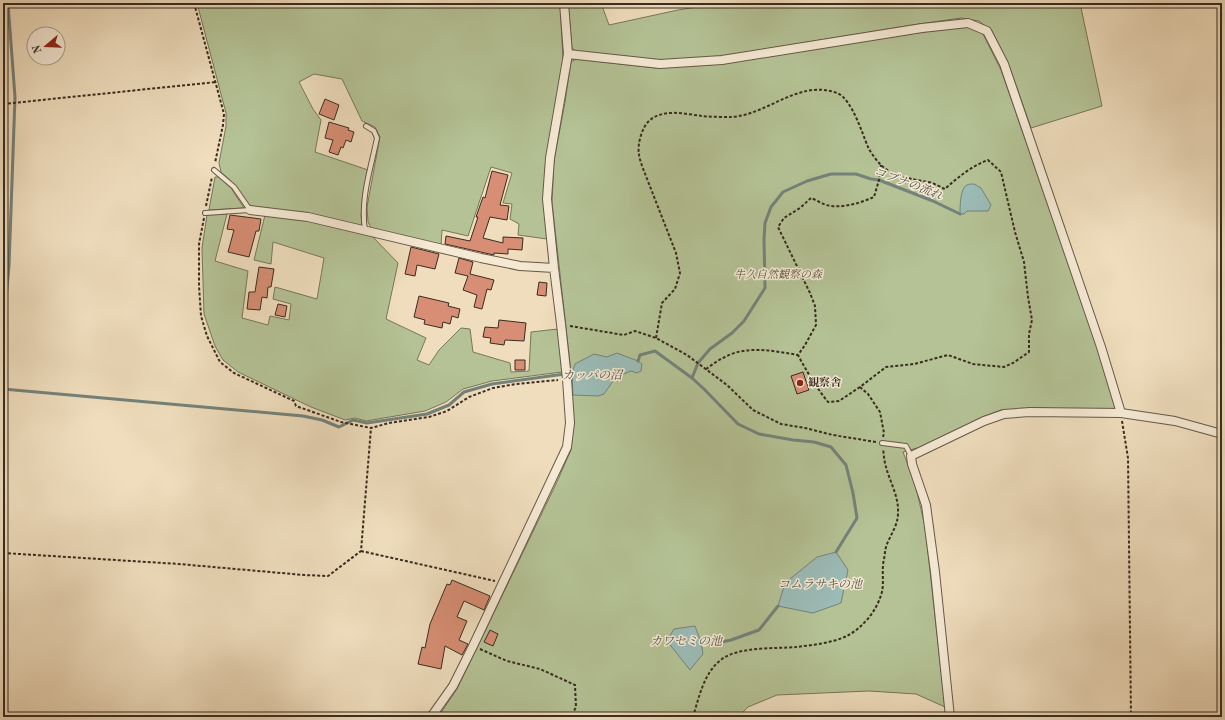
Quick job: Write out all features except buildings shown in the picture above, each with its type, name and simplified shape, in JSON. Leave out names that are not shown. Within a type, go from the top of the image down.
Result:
[{"type":"street","points":[[432,717],[453,686],[473,646],[504,583],[567,446],[570,423],[567,380],[547,199],[550,158],[568,54],[564,3]]},
{"type":"street","points":[[568,54],[660,64],[722,60],[922,28],[968,23],[987,31],[1006,72],[1102,347],[1121,413]]},
{"type":"street","points":[[250,210],[308,217],[520,266],[554,268]]},
{"type":"street","points":[[950,717],[935,572],[926,505],[912,464],[911,456],[984,421],[1004,414],[1030,412],[1121,413],[1175,422],[1222,434]]},
{"type":"lane","points":[[366,126],[374,131],[377,138],[367,183],[364,218],[366,231]]},
{"type":"lane","points":[[214,170],[234,187],[250,210]]},
{"type":"lane","points":[[205,213],[250,210]]},
{"type":"lane","points":[[882,443],[906,446],[911,456]]},
{"type":"path","points":[[194,3],[224,114],[199,244],[201,316],[207,336],[220,362],[234,373],[294,401],[296,406],[341,422],[371,428],[389,423],[429,417],[447,411],[469,397],[493,388],[516,384],[567,380]]},
{"type":"path","points":[[3,104],[216,82]]},
{"type":"path","points":[[656,338],[662,303],[675,289],[680,273],[676,253],[638,153],[643,129],[650,120],[662,114],[676,112],[704,116],[733,117],[753,112],[798,93],[818,89],[830,91],[839,94],[847,102],[869,149],[881,165],[894,174],[916,181],[930,182],[945,189],[971,168],[988,160],[1001,172],[1015,232],[1024,262],[1032,320],[1029,334],[1029,352],[1013,363],[1004,367],[974,364],[948,355],[914,364],[886,367],[839,401],[828,402],[798,355],[774,351],[750,350],[726,356],[706,369]]},
{"type":"path","points":[[798,355],[816,325],[815,306],[778,227],[784,218],[800,208],[811,198],[826,205],[839,206],[860,203],[874,197],[879,180],[881,165]]},
{"type":"path","points":[[561,324],[624,334],[635,331],[656,338],[687,355],[706,369],[727,385],[753,410],[781,424],[882,443]]},
{"type":"path","points":[[693,717],[704,683],[713,667],[723,658],[735,653],[757,649],[796,647],[828,642],[847,636],[864,623],[873,612],[882,594],[883,564],[887,545],[895,528],[898,513],[896,495],[886,467],[882,443],[884,433],[880,412],[868,394],[860,387]]},
{"type":"path","points":[[1121,413],[1128,458],[1131,717]]},
{"type":"path","points":[[3,553],[179,564],[328,576],[361,550],[371,428]]},
{"type":"path","points":[[361,550],[504,583]]},
{"type":"path","points":[[473,646],[507,661],[540,669],[575,685],[576,707],[571,717]]},
{"type":"green space","points":[[197,3],[560,3],[563,59],[547,162],[547,239],[518,235],[519,224],[510,219],[512,204],[503,203],[512,173],[491,167],[468,236],[442,230],[441,246],[372,230],[368,222],[367,207],[380,137],[375,127],[362,121],[342,79],[314,74],[299,82],[313,109],[321,120],[315,152],[368,170],[361,215],[362,225],[359,227],[256,208],[249,205],[233,183],[221,172],[219,163],[226,126],[226,113]]},
{"type":"green space","points":[[568,3],[601,3],[609,25],[678,10],[721,3],[1080,3],[1102,106],[1031,128],[1010,68],[992,31],[979,21],[961,18],[716,57],[660,60],[578,53],[572,48]]},
{"type":"green space","name":"牛久自然観察の森","points":[[964,26],[982,32],[1001,70],[1097,345],[1116,408],[1107,410],[1038,408],[1001,410],[985,416],[924,446],[903,452],[915,484],[925,526],[945,707],[916,694],[869,691],[777,695],[748,707],[738,717],[438,717],[457,689],[571,450],[573,429],[570,363],[552,202],[554,161],[571,62],[576,59],[656,68],[721,64]]},
{"type":"green space","points":[[215,177],[219,177],[231,188],[244,208],[209,210]]},
{"type":"green space","points":[[227,214],[215,261],[248,271],[242,318],[268,325],[270,316],[289,320],[291,304],[273,299],[275,287],[317,299],[324,258],[273,242],[271,264],[254,260],[265,215],[306,220],[371,235],[398,263],[386,319],[426,338],[417,360],[429,365],[439,350],[461,328],[470,329],[473,352],[510,363],[511,372],[529,371],[531,332],[558,329],[562,372],[492,381],[463,389],[446,402],[425,411],[366,421],[355,418],[345,420],[311,407],[238,372],[223,360],[215,346],[204,314],[202,248],[207,215]]},
{"type":"water","points":[[974,184],[981,188],[991,205],[988,211],[967,211],[964,214],[960,214],[963,190],[967,185]]},
{"type":"water","name":"カッパの沼","points":[[617,353],[642,364],[641,371],[637,373],[631,371],[615,378],[604,394],[598,396],[573,395],[572,373],[575,364],[594,354],[607,357]]},
{"type":"water","name":"コムラサキの池","points":[[836,552],[848,570],[841,603],[813,613],[778,606],[785,583],[817,557]]},
{"type":"water","name":"カワセミの池","points":[[695,626],[701,642],[703,654],[690,670],[667,641],[674,629]]},
{"type":"waterway","points":[[3,331],[9,266],[15,97],[8,3]]},
{"type":"waterway","name":"コブナの流れ","points":[[692,378],[698,363],[710,349],[732,333],[744,321],[765,288],[765,223],[771,207],[783,192],[807,181],[831,174],[856,174],[879,180],[933,201],[960,214]]},
{"type":"waterway","points":[[638,361],[640,355],[655,351],[692,378],[738,424],[759,434],[814,442],[831,447],[846,465],[857,518],[836,552]]},
{"type":"waterway","points":[[3,389],[303,416],[322,420],[339,427],[353,420],[367,423],[427,414],[449,405],[464,392],[492,384],[572,373]]},
{"type":"waterway","points":[[701,642],[712,644],[731,640],[759,630],[778,606]]},
{"type":"place","name":"観察舎","points":[[800,383]]}]
